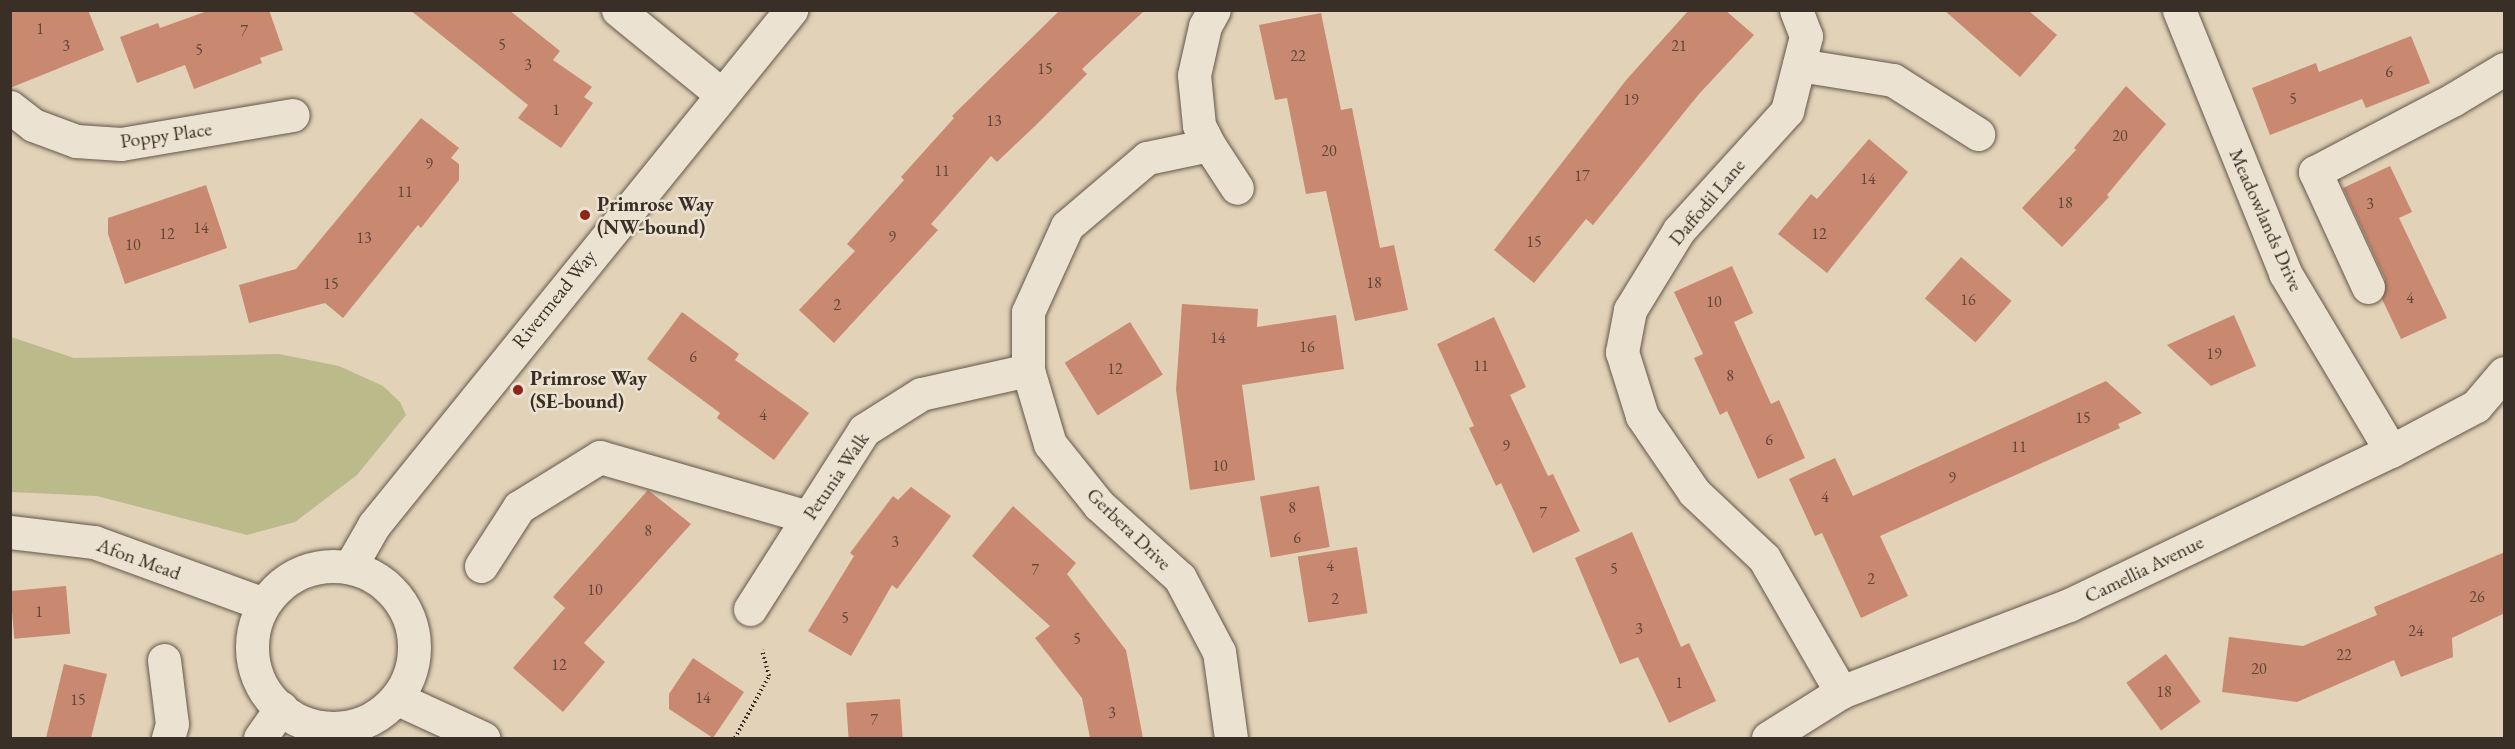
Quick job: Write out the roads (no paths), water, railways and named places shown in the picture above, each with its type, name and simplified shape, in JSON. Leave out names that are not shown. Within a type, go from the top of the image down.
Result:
[{"type":"street","points":[[618,10],[721,94]]},
{"type":"street","name":"Rivermead Way","points":[[350,567],[374,525],[791,10]]},
{"type":"street","points":[[1214,10],[1205,26],[1194,75],[1199,125],[1237,188]]},
{"type":"street","name":"Daffodil Lane","points":[[1796,10],[1806,36],[1786,111],[1679,230],[1630,310],[1622,352],[1642,416],[1694,492],[1764,558],[1841,692]]},
{"type":"street","name":"Meadowlands Drive","points":[[2179,10],[2286,273],[2391,451]]},
{"type":"street","points":[[1799,65],[1893,80],[1978,134]]},
{"type":"street","points":[[2368,287],[2315,172],[2454,99],[2505,69]]},
{"type":"street","name":"Poppy Place","points":[[10,107],[33,124],[76,141],[121,144],[293,115]]},
{"type":"street","name":"Gerbera Drive","points":[[1209,145],[1147,158],[1066,226],[1028,312],[1028,370],[1050,444],[1099,505],[1180,578],[1219,652],[1232,738]]},
{"type":"street","name":"Petunia Walk","points":[[750,609],[864,430],[921,394],[1028,370]]},
{"type":"street","name":"Camellia Avenue","points":[[1768,738],[1841,692],[2069,605],[2391,451],[2476,405],[2505,374]]},
{"type":"street","points":[[481,566],[519,507],[600,457],[808,518]]},
{"type":"street","name":"Afon Mead","points":[[10,532],[94,542],[263,604]]},
{"type":"street","points":[[322,566],[350,567],[369,573],[393,590],[408,613],[415,641],[411,673],[398,699],[374,719],[346,728],[305,725],[281,708],[261,687],[252,660],[253,631],[263,604],[279,586],[303,571],[322,566]]},
{"type":"street","points":[[164,660],[172,724],[168,738]]},
{"type":"street","points":[[398,699],[483,738]]},
{"type":"street","points":[[260,738],[281,708]]},
{"type":"place","name":"Primrose Way (NW-bound)","points":[[585,215]]},
{"type":"place","name":"Primrose Way (SE-bound)","points":[[518,390]]}]
